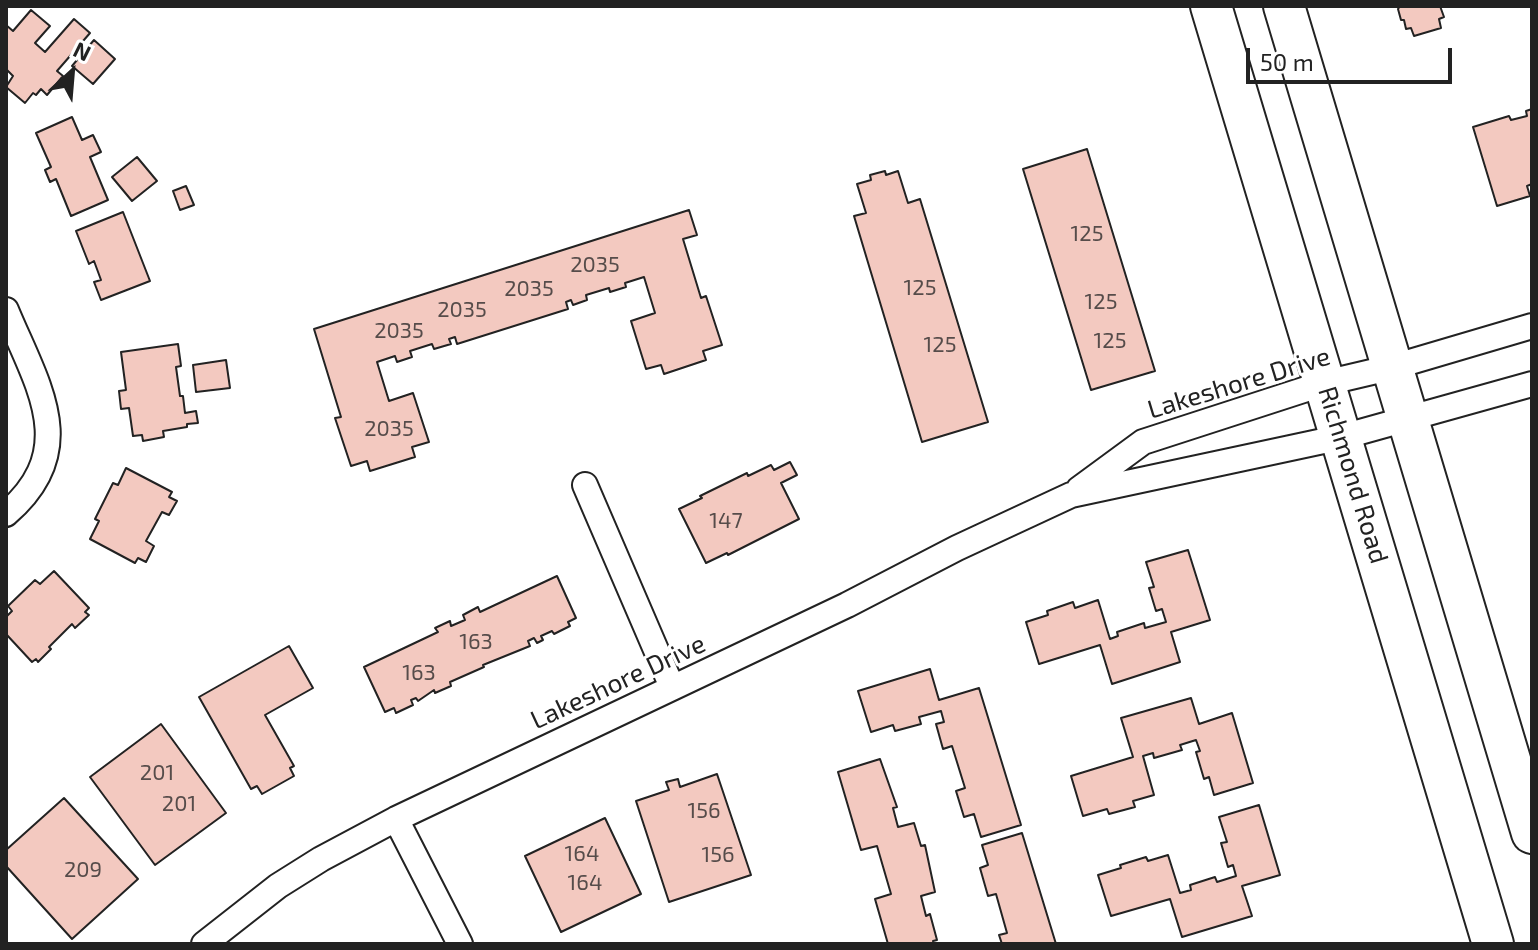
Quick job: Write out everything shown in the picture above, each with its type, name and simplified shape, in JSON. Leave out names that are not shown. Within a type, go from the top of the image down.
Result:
[{"type":"main road","name":"Richmond Road","points":[[1211,6],[1493,944]]},
{"type":"main road","points":[[1284,6],[1532,833]]},
{"type":"street","points":[[6,310],[39,390],[49,429],[44,463],[34,484],[6,514]]},
{"type":"street","name":"Lakeshore Drive","points":[[204,944],[285,881],[396,819],[1071,495],[1143,442],[1325,383],[1393,367],[1532,326]]},
{"type":"street","name":"Lakeshore Drive","points":[[1071,495],[1342,437],[1532,384]]},
{"type":"street","points":[[585,485],[672,687]]},
{"type":"street","points":[[396,819],[460,944]]},
{"type":"building","points":[[1400,6],[1440,6],[1444,17],[1439,19],[1441,28],[1414,36],[1411,28],[1406,29],[1404,20],[1401,20]]},
{"type":"building","points":[[31,10],[50,26],[35,43],[45,52],[74,19],[90,33],[57,71],[63,76],[47,95],[41,89],[25,103],[6,87],[13,76],[6,69],[6,25],[13,31]]},
{"type":"building","points":[[94,40],[115,59],[93,84],[72,66]]},
{"type":"building","points":[[1532,109],[1532,184],[1527,186],[1530,196],[1497,206],[1473,127],[1509,116],[1511,120],[1527,116],[1526,111]]},
{"type":"building","points":[[72,117],[82,140],[93,135],[101,152],[90,157],[108,200],[71,216],[56,179],[50,182],[45,170],[51,167],[36,133]]},
{"type":"building","points":[[1087,149],[1155,371],[1091,390],[1023,169]]},
{"type":"building","points":[[137,157],[157,181],[132,201],[112,177]]},
{"type":"building","points":[[885,171],[886,175],[898,171],[908,203],[920,199],[988,422],[922,442],[854,216],[866,213],[857,184],[871,180],[870,175]]},
{"type":"building","points":[[186,186],[194,205],[180,210],[173,191]]},
{"type":"building","points":[[689,210],[697,235],[683,239],[701,298],[706,296],[722,345],[703,351],[706,360],[664,374],[661,365],[646,369],[631,321],[655,313],[644,277],[610,292],[609,288],[586,295],[587,300],[573,305],[571,300],[566,302],[568,309],[457,344],[455,337],[449,339],[451,344],[434,349],[432,344],[410,351],[412,357],[397,362],[395,356],[377,362],[389,401],[413,393],[429,442],[412,447],[415,457],[370,471],[367,461],[351,466],[335,418],[341,417],[314,329]]},
{"type":"building","points":[[123,212],[150,281],[101,300],[94,282],[101,280],[94,261],[89,264],[76,231]]},
{"type":"building","points":[[178,344],[181,366],[176,367],[180,396],[183,396],[185,413],[196,411],[198,423],[163,431],[164,437],[143,441],[142,435],[133,436],[129,408],[121,409],[119,391],[126,390],[121,352]]},
{"type":"building","points":[[226,360],[230,388],[196,392],[193,365]]},
{"type":"building","points":[[790,462],[797,475],[781,483],[799,519],[706,563],[679,509],[747,473],[748,476],[771,465],[774,470]]},
{"type":"building","points":[[126,468],[172,492],[169,497],[177,501],[169,515],[162,512],[146,541],[154,546],[146,562],[138,558],[135,563],[90,539],[99,521],[95,519],[113,483],[118,485]]},
{"type":"building","points":[[1188,550],[1210,620],[1171,632],[1180,662],[1112,684],[1100,645],[1039,664],[1026,622],[1073,602],[1075,608],[1098,600],[1110,639],[1118,636],[1117,632],[1144,623],[1145,628],[1166,622],[1162,609],[1156,611],[1149,588],[1154,587],[1146,562]]},
{"type":"building","points":[[54,571],[89,608],[85,612],[89,615],[75,628],[72,624],[38,662],[36,659],[32,662],[6,634],[6,617],[12,611],[8,606],[35,580],[40,584]]},
{"type":"building","points":[[557,576],[576,618],[568,622],[570,626],[541,636],[543,640],[537,643],[534,638],[528,641],[530,646],[483,665],[450,682],[451,686],[435,693],[434,690],[418,701],[416,698],[411,700],[413,705],[396,713],[394,708],[385,712],[364,667],[438,632],[435,628],[450,621],[451,626],[465,620],[463,615],[478,607],[480,612]]},
{"type":"building","points":[[289,646],[313,688],[265,715],[294,766],[290,768],[294,776],[262,794],[257,786],[251,789],[199,697]]},
{"type":"building","points":[[930,669],[939,700],[979,688],[1021,825],[981,837],[974,814],[964,817],[956,791],[965,788],[952,746],[943,749],[936,724],[944,722],[941,711],[919,717],[921,724],[895,731],[893,725],[871,732],[858,691]]},
{"type":"building","points":[[1191,698],[1199,724],[1232,713],[1253,783],[1214,795],[1209,777],[1204,779],[1196,752],[1200,751],[1196,740],[1180,745],[1182,750],[1154,758],[1153,753],[1143,756],[1154,795],[1133,801],[1135,807],[1109,814],[1107,809],[1083,816],[1071,776],[1133,757],[1121,718]]},
{"type":"building","points":[[161,724],[226,813],[155,865],[90,777]]},
{"type":"building","points":[[880,759],[897,807],[893,808],[898,827],[914,823],[921,846],[925,845],[935,892],[921,896],[926,916],[930,914],[937,940],[933,941],[934,944],[888,944],[875,899],[891,894],[877,846],[861,850],[838,772]]},
{"type":"building","points":[[717,774],[751,875],[669,902],[636,801],[669,790],[666,782],[678,779],[680,787]]},
{"type":"building","points":[[64,798],[138,879],[72,939],[6,866],[6,850]]},
{"type":"building","points":[[1259,805],[1280,875],[1242,886],[1252,916],[1182,937],[1170,899],[1111,916],[1098,875],[1121,868],[1120,865],[1146,857],[1148,861],[1168,855],[1180,893],[1191,890],[1190,885],[1215,877],[1217,882],[1236,876],[1233,865],[1228,867],[1221,843],[1227,842],[1219,817]]},
{"type":"building","points":[[605,818],[641,894],[561,932],[525,856]]},
{"type":"building","points":[[1022,833],[1056,944],[1002,944],[999,935],[1007,933],[996,894],[988,896],[980,868],[988,865],[982,845]]}]
